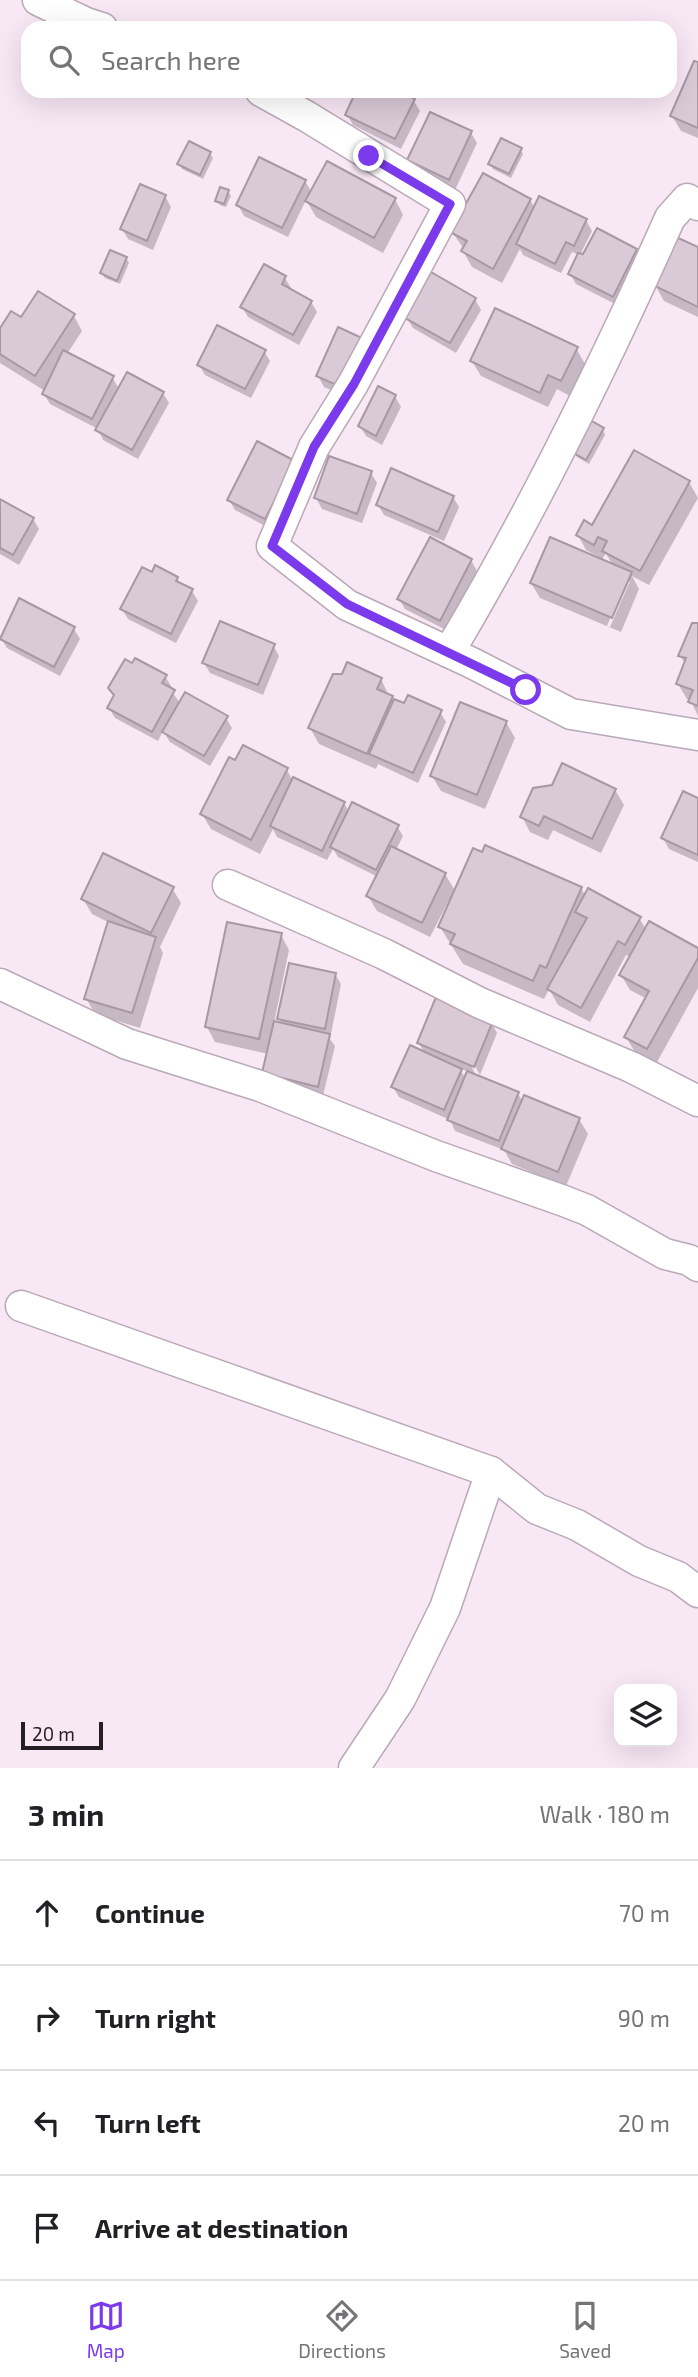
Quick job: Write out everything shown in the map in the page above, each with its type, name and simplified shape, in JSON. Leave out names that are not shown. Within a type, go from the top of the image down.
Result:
[{"type":"street","points":[[38,0],[82,21]]},
{"type":"street","points":[[274,98],[450,204],[354,384],[314,447],[272,546],[347,604],[571,714],[698,735]]},
{"type":"street","points":[[449,652],[499,567],[586,401],[670,218],[687,199],[698,205]]},
{"type":"street","points":[[228,885],[384,954],[480,1003],[631,1067],[698,1101]]},
{"type":"street","points":[[0,984],[127,1044],[260,1086],[436,1156],[587,1210],[666,1254],[689,1260],[698,1266]]},
{"type":"street","points":[[21,1306],[491,1472],[537,1510],[578,1525],[639,1562],[678,1577],[698,1592]]},
{"type":"street","points":[[354,1768],[400,1699],[445,1608],[491,1472]]},
{"type":"building","points":[[694,61],[698,62],[698,128],[670,116]]},
{"type":"building","points":[[353,98],[415,99],[395,139],[345,115]]},
{"type":"building","points":[[430,112],[472,131],[449,180],[407,160]]},
{"type":"building","points":[[501,138],[522,148],[509,174],[488,164]]},
{"type":"building","points":[[189,141],[211,152],[200,175],[177,164]]},
{"type":"building","points":[[259,157],[306,180],[282,228],[236,205]]},
{"type":"building","points":[[327,161],[396,198],[374,238],[305,201]]},
{"type":"building","points":[[483,173],[531,199],[493,269],[461,251],[467,241],[450,232]]},
{"type":"building","points":[[140,184],[166,195],[147,241],[120,229]]},
{"type":"building","points":[[220,187],[229,190],[224,204],[215,201]]},
{"type":"building","points":[[539,196],[587,219],[574,246],[566,242],[555,264],[516,244]]},
{"type":"building","points":[[597,228],[637,249],[613,297],[568,274],[578,253],[583,254]]},
{"type":"building","points":[[676,237],[698,247],[698,307],[653,285]]},
{"type":"building","points":[[110,250],[127,257],[117,281],[100,273]]},
{"type":"building","points":[[264,264],[286,276],[282,284],[312,301],[293,335],[240,307]]},
{"type":"building","points":[[431,272],[476,298],[450,343],[405,318]]},
{"type":"building","points":[[38,291],[75,314],[35,376],[0,354],[0,328],[11,311],[21,317]]},
{"type":"building","points":[[495,308],[578,347],[561,381],[548,375],[540,393],[470,361]]},
{"type":"building","points":[[217,325],[266,350],[245,389],[197,365]]},
{"type":"building","points":[[338,327],[362,338],[341,387],[316,376]]},
{"type":"building","points":[[63,350],[114,376],[92,419],[42,394]]},
{"type":"building","points":[[127,372],[164,392],[132,450],[95,430]]},
{"type":"building","points":[[378,386],[396,395],[376,436],[358,426]]},
{"type":"building","points":[[590,420],[604,428],[586,460],[572,452]]},
{"type":"building","points":[[257,441],[295,461],[265,519],[227,500]]},
{"type":"building","points":[[634,450],[690,481],[640,571],[602,551],[607,541],[598,537],[594,545],[576,535],[584,520],[592,525]]},
{"type":"building","points":[[329,456],[372,471],[357,514],[314,498]]},
{"type":"building","points":[[391,468],[454,496],[438,532],[376,505]]},
{"type":"building","points":[[0,499],[34,518],[13,555],[0,548]]},
{"type":"building","points":[[430,537],[472,559],[440,621],[397,599]]},
{"type":"building","points":[[550,537],[632,572],[612,618],[530,583]]},
{"type":"building","points":[[155,565],[178,577],[176,581],[193,589],[171,634],[120,609],[142,567],[152,572]]},
{"type":"building","points":[[19,598],[75,627],[54,667],[0,639]]},
{"type":"building","points":[[220,621],[275,644],[258,685],[202,663]]},
{"type":"building","points":[[692,623],[698,623],[698,706],[688,702],[693,690],[676,684],[686,658],[678,656]]},
{"type":"building","points":[[135,658],[167,675],[162,683],[175,690],[152,732],[107,708],[114,695],[108,688],[125,659],[132,663]]},
{"type":"building","points":[[347,662],[382,678],[377,689],[393,696],[367,754],[308,728],[333,674],[342,674]]},
{"type":"building","points":[[185,692],[228,716],[204,756],[162,732]]},
{"type":"building","points":[[408,695],[442,710],[413,773],[369,754],[394,699],[404,703]]},
{"type":"building","points":[[460,702],[507,721],[477,795],[430,776]]},
{"type":"building","points":[[243,745],[288,768],[251,840],[200,814],[229,757],[235,760]]},
{"type":"building","points":[[562,763],[616,789],[592,839],[544,816],[539,826],[520,817],[533,788],[552,785]]},
{"type":"building","points":[[293,777],[345,802],[322,851],[270,826]]},
{"type":"building","points":[[683,791],[698,798],[698,855],[661,838]]},
{"type":"building","points":[[352,802],[399,825],[376,870],[330,847]]},
{"type":"building","points":[[485,845],[582,887],[546,968],[540,965],[533,981],[450,944],[455,934],[438,927],[473,848],[482,852]]},
{"type":"building","points":[[391,846],[446,873],[422,923],[366,896]]},
{"type":"building","points":[[103,853],[174,887],[151,933],[81,899]]},
{"type":"building","points":[[588,888],[641,917],[625,945],[618,941],[581,1008],[547,989],[587,918],[575,912]]},
{"type":"building","points":[[108,921],[156,937],[132,1013],[84,999]]},
{"type":"building","points":[[649,921],[698,948],[698,958],[647,1049],[624,1037],[649,991],[619,975]]},
{"type":"building","points":[[227,922],[282,933],[259,1039],[205,1027]]},
{"type":"building","points":[[289,963],[336,973],[325,1029],[277,1019]]},
{"type":"building","points":[[436,997],[493,1021],[474,1067],[417,1043]]},
{"type":"building","points":[[274,1021],[330,1034],[318,1087],[262,1073]]},
{"type":"building","points":[[410,1045],[462,1069],[444,1110],[391,1087]]},
{"type":"building","points":[[467,1071],[519,1092],[499,1141],[447,1120]]},
{"type":"building","points":[[524,1095],[580,1118],[558,1172],[501,1149]]},
{"type":"route","points":[[369,156],[450,204],[354,384],[314,447],[272,546],[347,604],[526,690]]}]
